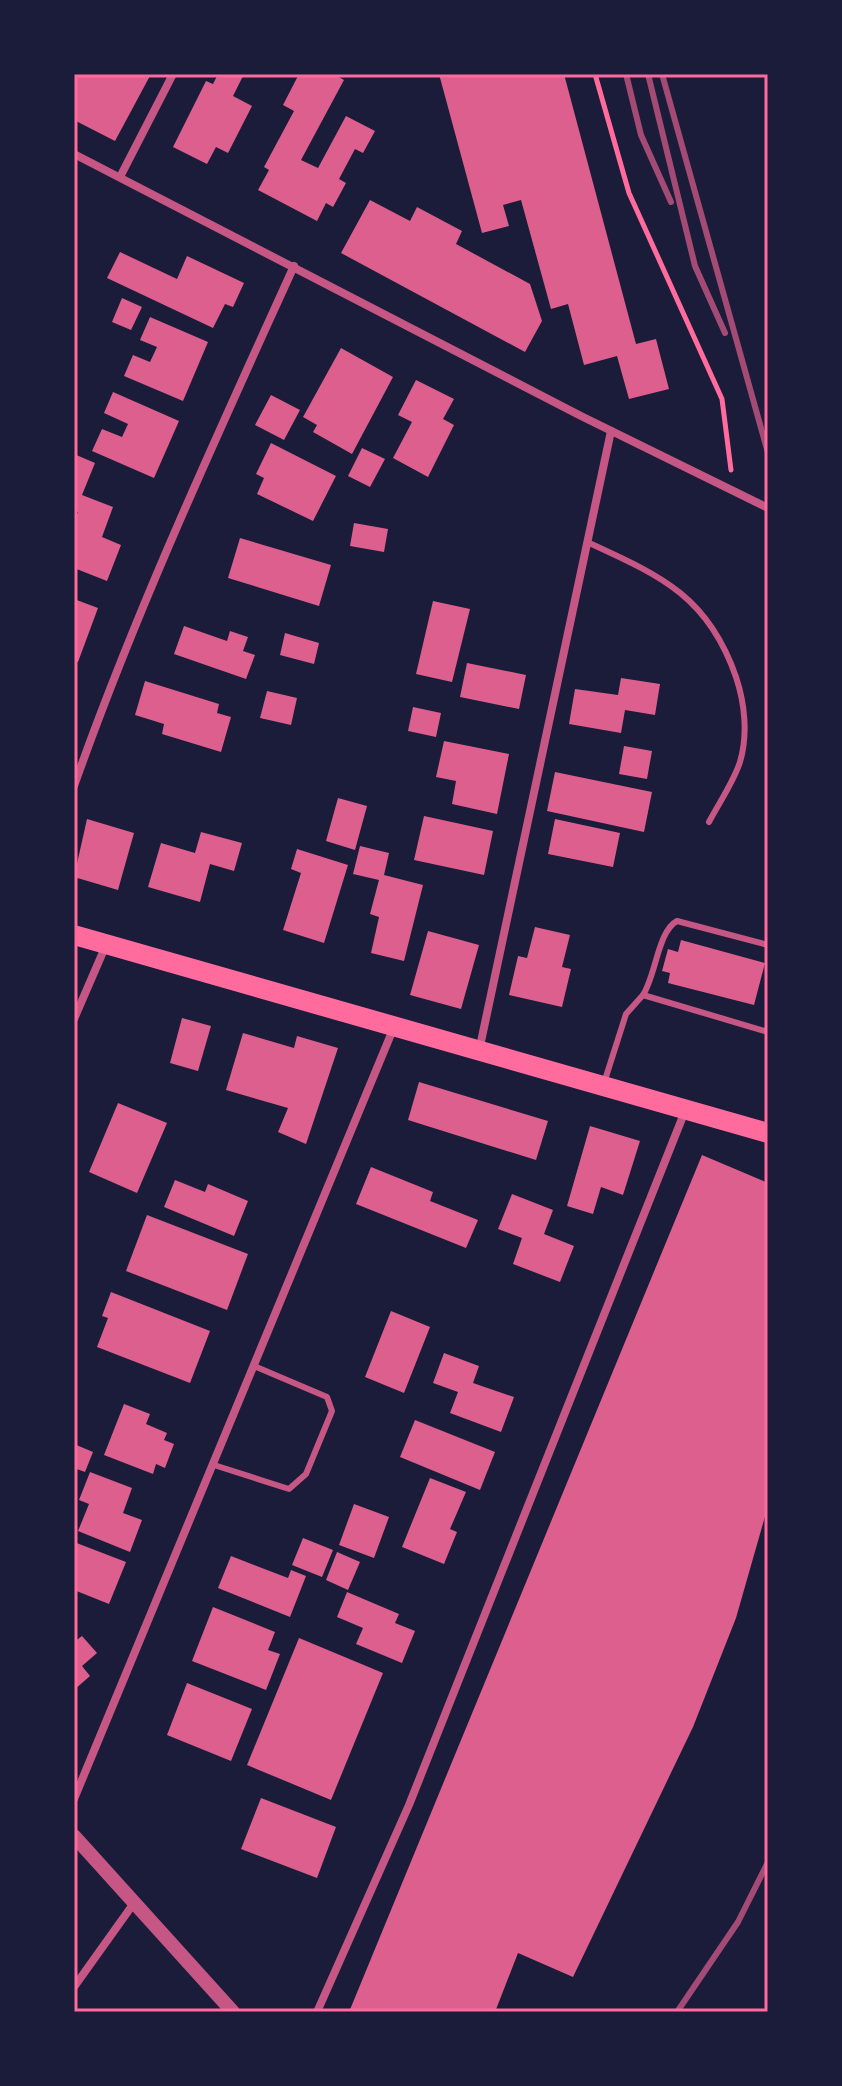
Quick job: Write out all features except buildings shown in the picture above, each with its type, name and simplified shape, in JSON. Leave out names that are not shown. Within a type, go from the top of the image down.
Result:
[{"type":"main road","points":[[74,935],[768,1133]]},
{"type":"street","points":[[120,177],[173,74]]},
{"type":"street","points":[[74,154],[611,431],[768,508]]},
{"type":"street","points":[[74,786],[112,683],[200,470],[294,266]]},
{"type":"street","points":[[479,1052],[611,431]]},
{"type":"street","points":[[74,1019],[106,945]]},
{"type":"street","points":[[74,1799],[394,1027]]},
{"type":"street","points":[[317,2012],[415,1792],[685,1111]]},
{"type":"street","points":[[74,1836],[233,2012]]},
{"type":"street","points":[[74,1987],[134,1903]]},
{"type":"lane","points":[[587,542],[643,567],[677,589],[710,620],[729,656],[741,692],[745,724],[740,762],[709,822]]},
{"type":"lane","points":[[602,1087],[626,1014],[653,980],[670,925],[677,921],[768,945]]},
{"type":"lane","points":[[643,995],[768,1032]]},
{"type":"lane","points":[[214,1465],[289,1489],[306,1474],[332,1411],[327,1397],[254,1366]]},
{"type":"path","points":[[595,74],[629,193],[722,399],[734,491]]},
{"type":"railway","points":[[626,74],[641,135],[671,202]]},
{"type":"railway","points":[[648,74],[695,266],[725,333]]},
{"type":"railway","points":[[662,74],[768,453]]},
{"type":"railway","points":[[677,2012],[738,1922],[768,1862]]}]
